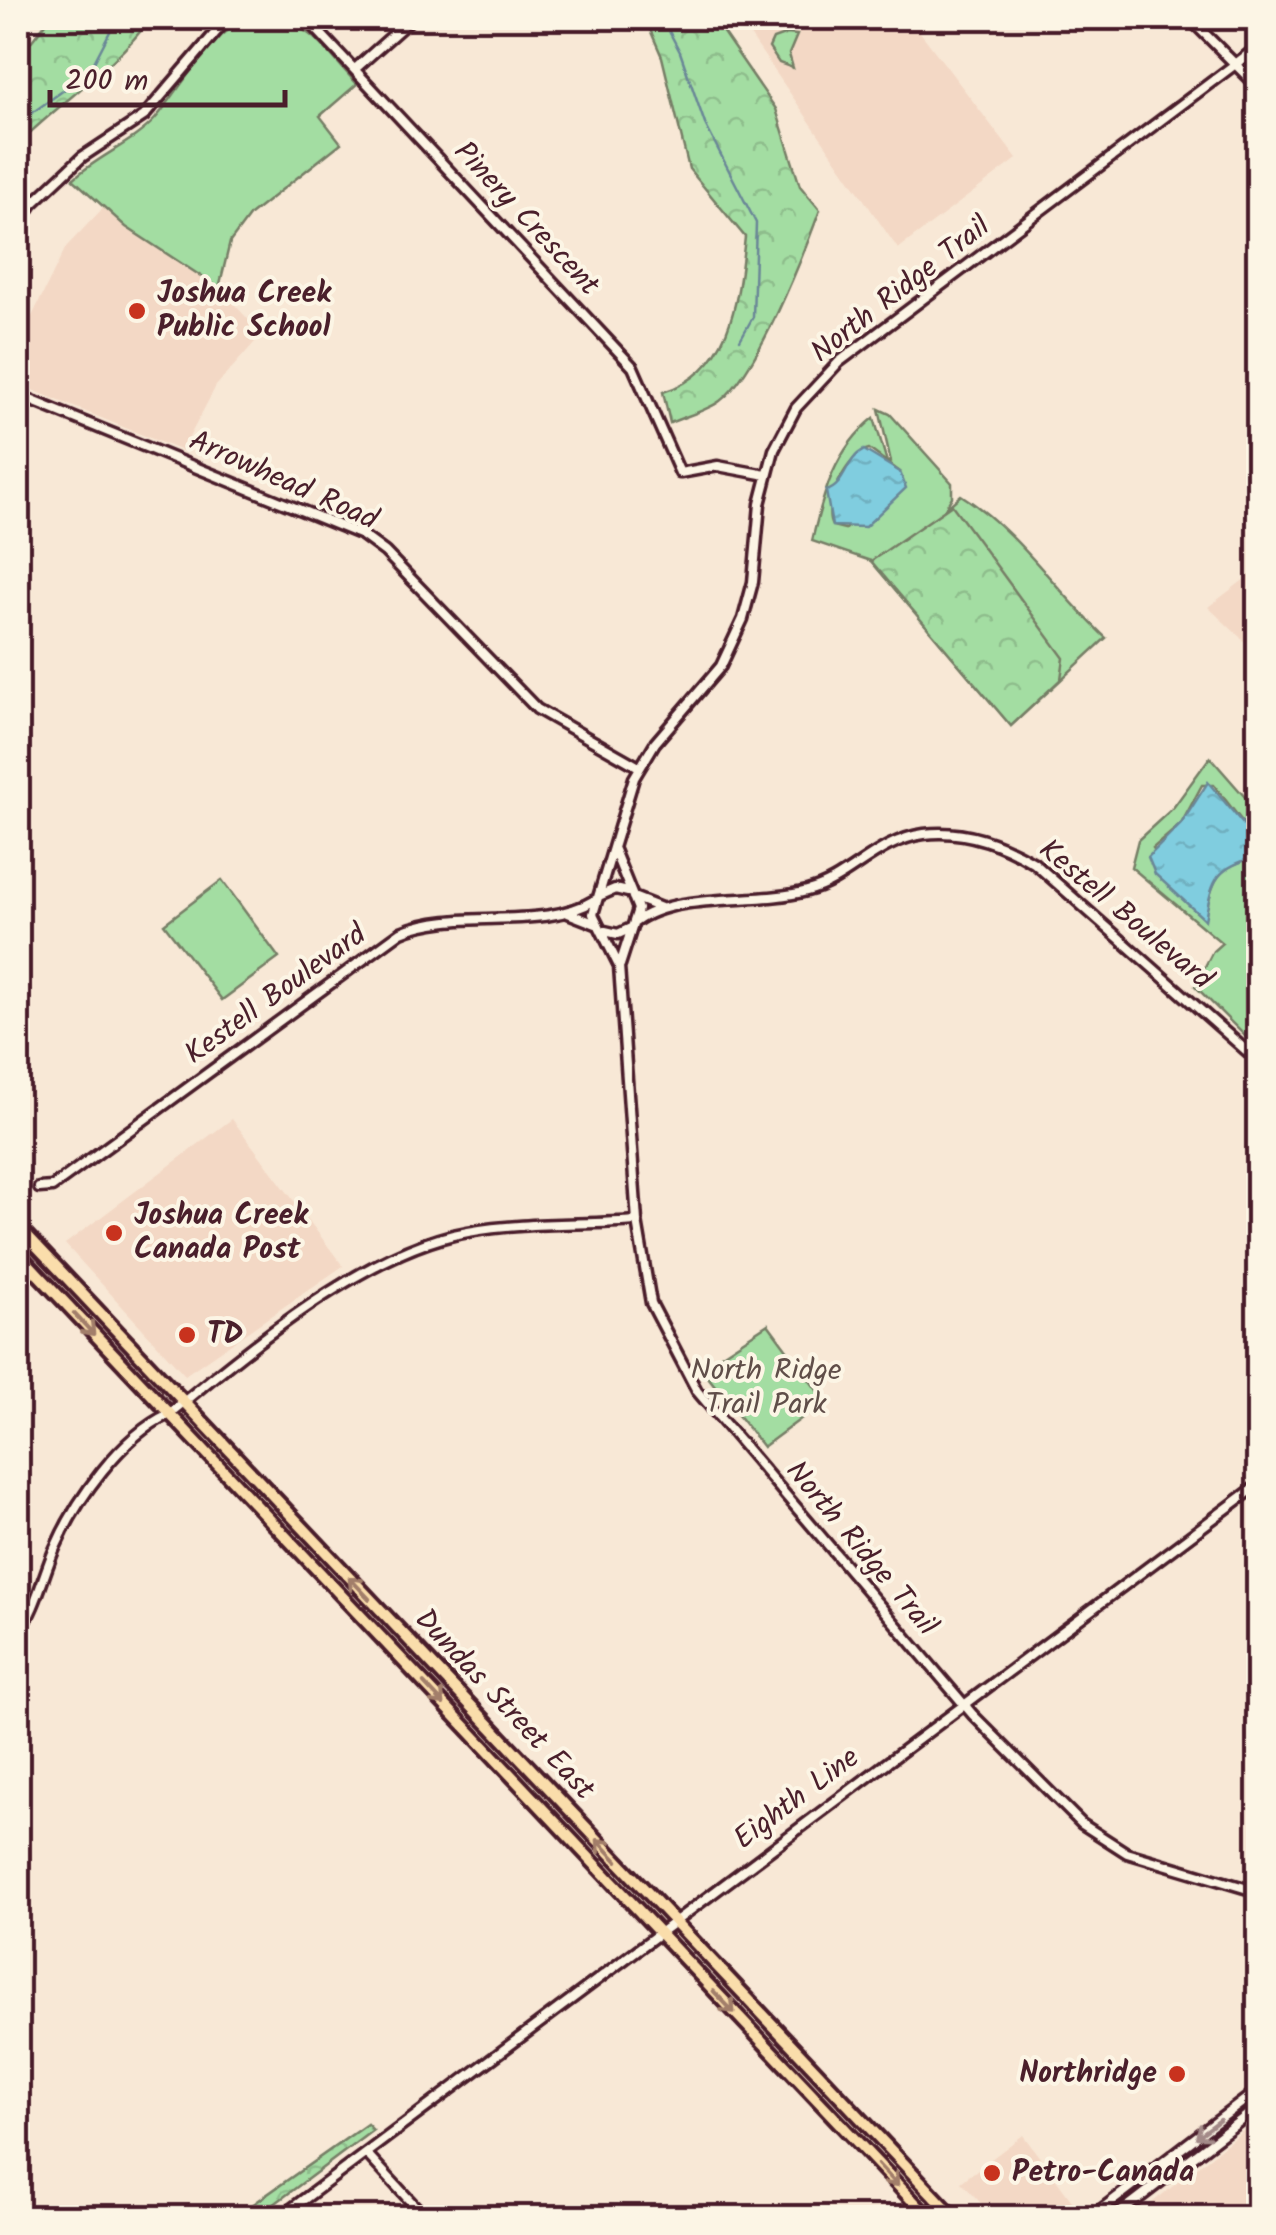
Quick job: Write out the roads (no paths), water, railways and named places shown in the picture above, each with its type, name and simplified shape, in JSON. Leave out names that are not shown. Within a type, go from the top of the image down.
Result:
[{"type":"main road","name":"Dundas Street East","points":[[18,1226],[954,2218]]},
{"type":"main road","name":"Dundas Street East","points":[[18,1253],[929,2218]]},
{"type":"street","points":[[18,226],[32,204],[82,157],[144,116],[228,18]]},
{"type":"street","name":"Pinery Crescent","points":[[306,18],[633,367],[680,473],[718,466],[766,474]]},
{"type":"street","points":[[355,69],[412,18]]},
{"type":"street","points":[[1189,18],[1258,87]]},
{"type":"street","name":"North Ridge Trail","points":[[597,898],[614,850],[623,806],[639,767],[721,666],[744,618],[754,582],[766,474],[796,408],[839,362],[1258,48]]},
{"type":"street","name":"Arrowhead Road","points":[[18,395],[362,534],[386,552],[537,709],[639,767]]},
{"type":"street","name":"Kestell Boulevard","points":[[633,925],[661,908],[810,890],[884,846],[925,834],[984,840],[1034,863],[1258,1061]]},
{"type":"street","points":[[614,850],[638,910],[633,925],[618,934],[602,928],[594,914],[597,898],[615,888],[631,895]]},
{"type":"street","name":"Kestell Boulevard","points":[[631,895],[661,908]]},
{"type":"street","name":"Kestell Boulevard","points":[[40,1188],[52,1187],[401,932],[426,922],[568,913],[597,898]]},
{"type":"street","name":"Kestell Boulevard","points":[[568,913],[602,928]]},
{"type":"street","name":"North Ridge Trail","points":[[619,966],[633,925]]},
{"type":"street","name":"North Ridge Trail","points":[[602,928],[619,966],[637,1221],[650,1303],[697,1391],[962,1703],[1097,1836],[1153,1862],[1258,1892]]},
{"type":"street","points":[[18,1633],[56,1543],[99,1476],[153,1422],[338,1288],[423,1243],[469,1231],[637,1221]]},
{"type":"street","name":"Eighth Line","points":[[279,2218],[657,1931],[1258,1485]]},
{"type":"street","points":[[1090,2218],[1258,2090]]},
{"type":"street","points":[[1113,2218],[1258,2107]]},
{"type":"street","points":[[366,2153],[426,2218]]},
{"type":"water","points":[[864,450],[900,472],[906,488],[865,527],[832,526],[826,491],[838,484]]},
{"type":"water","points":[[1208,782],[1258,842],[1258,856],[1233,865],[1219,876],[1205,920],[1155,874],[1148,857],[1181,824]]},
{"type":"waterway","points":[[18,123],[89,72],[117,18]]},
{"type":"waterway","points":[[662,18],[680,52],[705,124],[756,223],[753,317],[740,340]]},
{"type":"place","name":"Joshua Creek Public School","points":[[137,311]]},
{"type":"place","name":"Joshua Creek Canada Post","points":[[114,1233]]},
{"type":"place","name":"TD","points":[[187,1335]]},
{"type":"place","name":"Northridge","points":[[1177,2074]]},
{"type":"place","name":"Petro-Canada","points":[[992,2173]]},
{"type":"park label","name":"North Ridge Trail Park","points":[[766,1388]]}]
